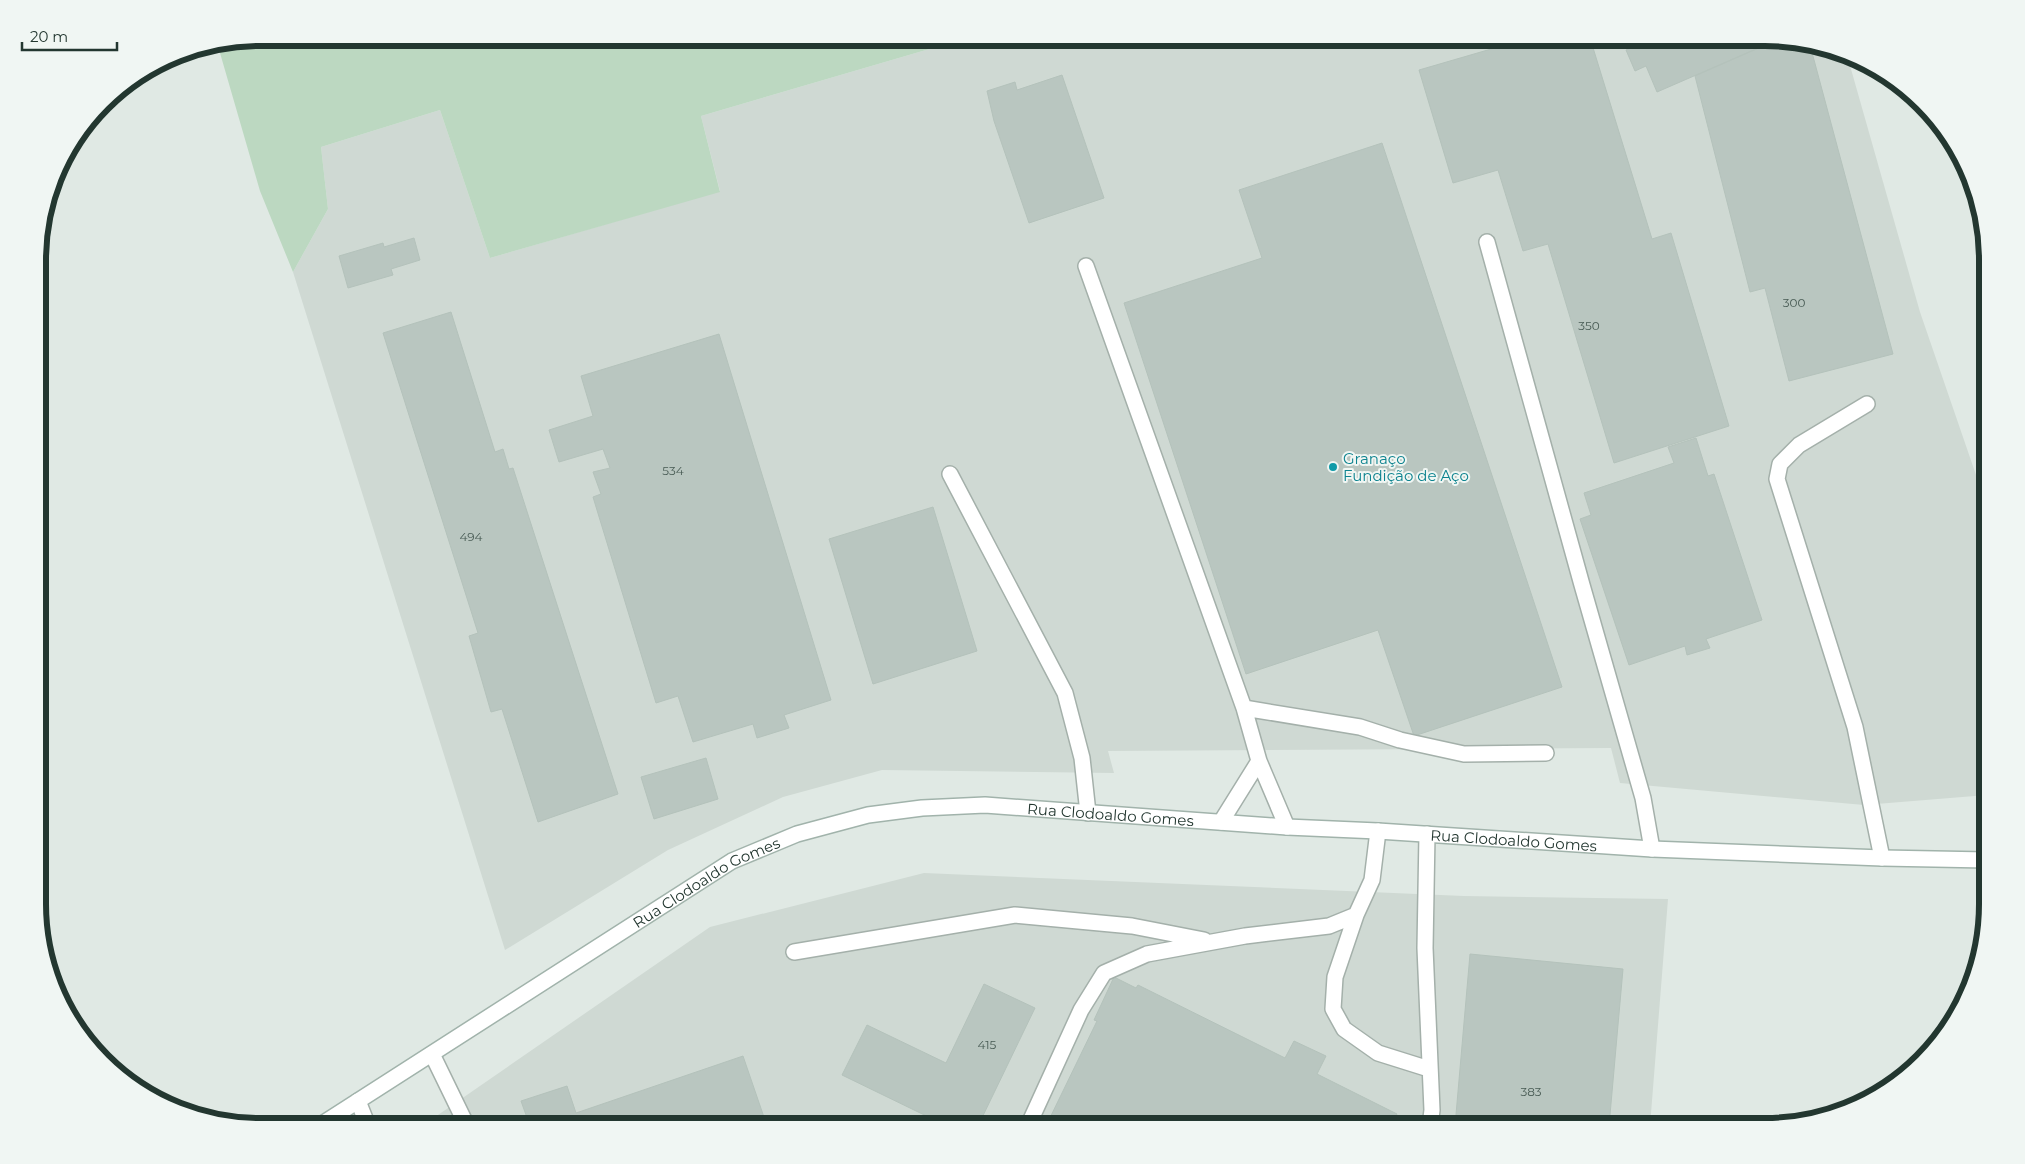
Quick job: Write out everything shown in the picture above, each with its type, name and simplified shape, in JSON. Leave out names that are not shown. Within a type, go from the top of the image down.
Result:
[{"type":"main road","points":[[1487,242],[1582,585],[1644,798],[1652,849]]},
{"type":"main road","points":[[1086,266],[1244,708],[1259,761],[1287,827]]},
{"type":"main road","points":[[1867,404],[1799,446],[1780,464],[1777,479],[1855,727],[1882,858]]},
{"type":"main road","points":[[950,474],[1065,693],[1082,758],[1088,813]]},
{"type":"main road","points":[[1244,708],[1360,727],[1400,740],[1464,754],[1546,753]]},
{"type":"main road","points":[[1221,822],[1259,761]]},
{"type":"main road","name":"Rua Clodoaldo Gomes","points":[[331,1118],[732,861],[797,834],[868,816],[922,808],[985,805],[1287,827],[1652,849],[1979,860]]},
{"type":"main road","points":[[1378,831],[1372,880],[1356,916],[1335,977],[1333,1009],[1344,1029],[1378,1053],[1429,1069]]},
{"type":"main road","points":[[1427,834],[1425,948],[1431,1118]]},
{"type":"main road","points":[[794,952],[1016,915],[1132,926],[1213,942]]},
{"type":"main road","points":[[1032,1118],[1080,1010],[1104,973],[1147,954],[1213,942],[1329,926],[1356,916]]},
{"type":"main road","points":[[432,1054],[463,1118]]},
{"type":"main road","points":[[358,1101],[365,1118]]},
{"type":"shaded area","points":[[940,46],[1764,46],[1806,50],[1850,64],[1920,312],[1979,484],[1979,796],[1864,805],[1620,783],[1611,748],[1108,751],[1114,773],[882,770],[783,797],[668,850],[505,950],[293,272],[328,209],[321,147],[440,110],[490,258],[720,191],[701,116]]},
{"type":"shaded area","points":[[924,873],[1464,896],[1668,899],[1651,1118],[434,1118],[710,927]]},
{"type":"green space","points":[[261,46],[940,46],[701,116],[720,192],[490,258],[440,110],[321,147],[328,209],[293,272],[260,191],[219,50]]},
{"type":"building","points":[[1502,46],[1592,46],[1652,239],[1671,233],[1729,426],[1614,463],[1548,244],[1523,251],[1498,170],[1453,183],[1419,70]]},
{"type":"building","points":[[1635,46],[1763,46],[1657,92],[1646,66],[1635,71],[1626,50]]},
{"type":"building","points":[[1763,46],[1812,52],[1893,354],[1789,381],[1765,288],[1750,292],[1695,76]]},
{"type":"building","points":[[1062,75],[1104,198],[1029,223],[994,121],[987,91],[1015,82],[1017,90]]},
{"type":"building","name":"Granaço Fundição de Aço","points":[[1382,143],[1562,687],[1414,736],[1378,630],[1246,674],[1124,303],[1262,258],[1239,190]]},
{"type":"building","points":[[414,238],[420,260],[391,269],[393,275],[348,288],[339,256],[383,243],[384,247]]},
{"type":"building","points":[[451,312],[495,452],[503,449],[509,469],[513,468],[618,794],[538,822],[502,709],[491,712],[469,636],[478,633],[383,333]]},
{"type":"building","points":[[719,334],[831,700],[784,715],[789,728],[757,738],[753,724],[693,742],[678,696],[656,703],[593,497],[601,494],[593,472],[610,468],[603,449],[559,462],[549,430],[593,416],[581,376]]},
{"type":"building","points":[[1696,438],[1708,476],[1714,474],[1762,620],[1706,639],[1710,648],[1687,655],[1685,646],[1629,665],[1580,519],[1591,515],[1584,493],[1674,463],[1668,447]]},
{"type":"building","points":[[933,507],[977,651],[873,684],[829,539]]},
{"type":"building","points":[[706,758],[718,799],[654,819],[641,777]]},
{"type":"building","points":[[1470,954],[1623,969],[1610,1118],[1456,1118]]},
{"type":"building","points":[[1114,977],[1136,988],[1138,985],[1285,1058],[1294,1041],[1326,1056],[1317,1074],[1397,1114],[1395,1118],[1050,1118],[1097,1021],[1094,1020]]},
{"type":"building","points":[[984,984],[1035,1008],[982,1118],[931,1118],[842,1075],[867,1025],[946,1063]]},
{"type":"building","points":[[743,1056],[764,1118],[527,1118],[521,1101],[567,1086],[576,1113]]},
{"type":"place","name":"Granaço Fundição de Aço","points":[[1333,467]]}]
